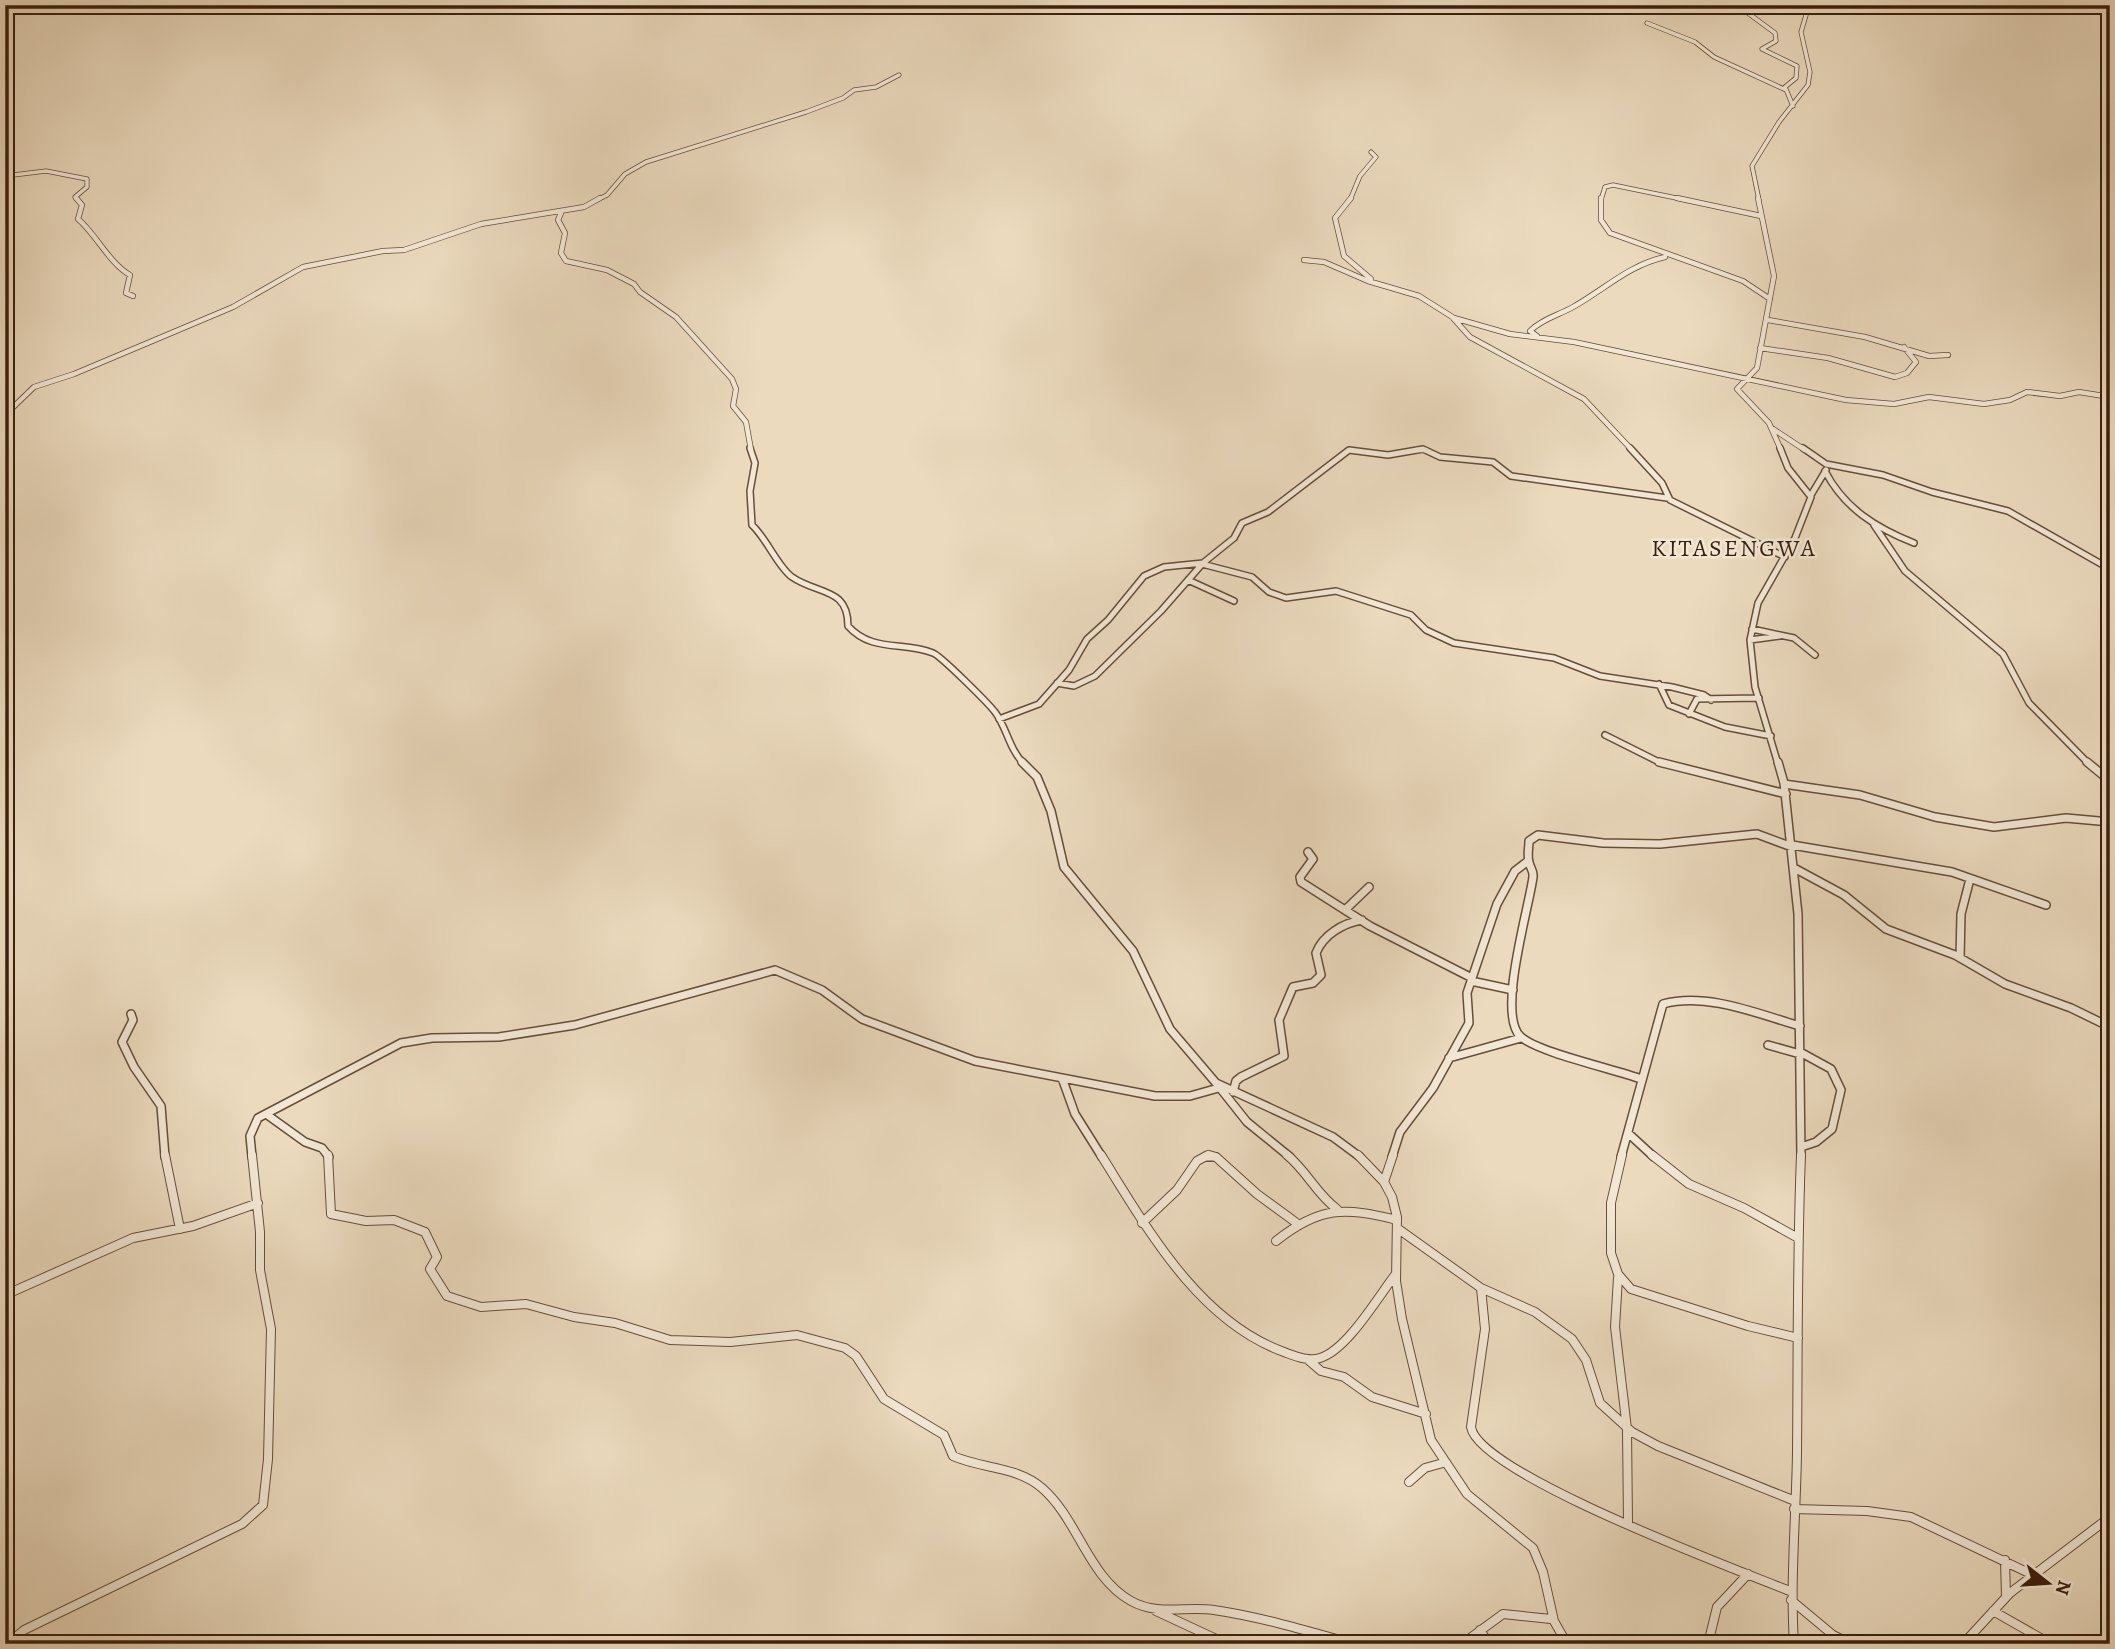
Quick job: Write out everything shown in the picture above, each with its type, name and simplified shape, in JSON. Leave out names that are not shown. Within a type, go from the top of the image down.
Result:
[{"type":"street","points":[[1737,5],[1776,33],[1776,41],[1763,50],[1797,65],[1796,78],[1786,90]]},
{"type":"street","points":[[1810,5],[1801,36],[1810,78],[1805,91],[1779,122],[1752,166],[1773,268],[1768,320],[1756,370],[1737,387],[1738,392],[1773,429],[1834,467],[1875,473],[1944,496],[2000,508],[2048,531],[2084,556],[2110,569]]},
{"type":"street","points":[[1647,23],[1695,42],[1714,57],[1786,90],[1793,106]]},
{"type":"street","points":[[5,415],[34,387],[68,376],[233,307],[303,267],[383,251],[404,250],[481,224],[557,214],[601,199],[625,174],[650,160],[806,112],[843,98],[854,90],[876,87],[899,75]]},
{"type":"street","points":[[1371,152],[1376,157],[1360,176],[1350,201],[1339,209],[1335,218],[1344,256],[1378,284]]},
{"type":"street","points":[[5,176],[46,171],[87,179],[87,187],[75,197],[82,205],[78,219],[90,233],[98,236],[121,271],[130,275],[126,293],[133,296]]},
{"type":"street","points":[[1761,216],[1617,186],[1605,187],[1600,200],[1606,229],[1667,257],[1750,284],[1770,299]]},
{"type":"street","points":[[557,214],[565,233],[561,253],[566,261],[607,270],[634,284],[640,292],[676,317],[732,379],[736,389],[733,406],[746,422],[755,463],[750,491],[752,525],[765,537],[787,574],[841,600],[848,609],[848,626],[858,637],[892,647],[934,653],[973,687],[999,719],[1017,757],[1037,778],[1051,811],[1059,856],[1065,867],[1103,918],[1133,951],[1156,1005],[1170,1029],[1221,1088],[1239,1115],[1302,1167],[1326,1203],[1336,1209]]},
{"type":"street","points":[[1538,337],[1530,331],[1536,325],[1573,307],[1621,274],[1667,257]]},
{"type":"street","points":[[1304,260],[1330,264],[1378,284],[1422,297],[1452,317],[1471,337],[1584,399],[1662,483],[1667,498]]},
{"type":"street","points":[[1452,317],[1510,334],[1538,337],[1867,404],[1899,403],[1929,397],[1984,404],[2010,400],[2027,392],[2060,396],[2079,392],[2110,397]]},
{"type":"street","points":[[1768,320],[1904,347],[1929,356],[1948,355]]},
{"type":"street","points":[[1760,348],[1828,358],[1895,377],[1907,373],[1916,362],[1904,347]]},
{"type":"street","points":[[1773,429],[1788,468],[1811,495]]},
{"type":"street","points":[[1057,683],[1074,686],[1095,676],[1203,563],[1234,538],[1242,523],[1268,512],[1335,460],[1353,450],[1388,455],[1423,449],[1440,457],[1493,462],[1511,476],[1667,498],[1784,557]]},
{"type":"street","points":[[1794,1644],[1791,1596],[1801,1147],[1798,914],[1786,794],[1759,698],[1750,640],[1758,603],[1784,557],[1808,508],[1811,495],[1825,471],[1834,467]]},
{"type":"street","points":[[1825,471],[1845,499],[1874,525],[1905,571],[2003,654],[2029,703],[2090,765],[2110,780]]},
{"type":"street","points":[[1874,525],[1914,543]]},
{"type":"street","points":[[999,719],[1037,706],[1057,683],[1087,639],[1144,576],[1164,567],[1203,563],[1252,577],[1269,592],[1286,598],[1334,591],[1411,615],[1429,631],[1460,644],[1556,659],[1600,676],[1659,684],[1704,695],[1711,700]]},
{"type":"street","points":[[1188,580],[1234,601]]},
{"type":"street","points":[[1752,629],[1798,640],[1815,655]]},
{"type":"street","points":[[1750,640],[1781,635]]},
{"type":"street","points":[[1659,684],[1665,702],[1725,727],[1771,736]]},
{"type":"street","points":[[1689,713],[1698,699],[1759,698]]},
{"type":"street","points":[[1605,735],[1665,765],[1786,794]]},
{"type":"street","points":[[1784,784],[1860,795],[1935,817],[1994,827],[2066,818],[2110,822]]},
{"type":"street","points":[[1641,1079],[1596,1063],[1536,1047],[1521,1038],[1514,1021],[1513,990],[1523,916],[1534,874],[1528,861],[1529,841],[1538,835],[1603,843],[1660,844],[1757,834],[1792,846],[1912,863],[1952,872],[2046,905]]},
{"type":"street","points":[[1308,852],[1313,859],[1300,877],[1301,882],[1362,920],[1472,980],[1513,990]]},
{"type":"street","points":[[1384,1182],[1400,1132],[1423,1103],[1469,1023],[1467,999],[1497,904],[1515,871],[1528,861]]},
{"type":"street","points":[[1794,868],[1844,895],[1880,926],[1959,958],[2005,984],[2071,1008],[2110,1027]]},
{"type":"street","points":[[1959,958],[1961,914],[1970,879]]},
{"type":"street","points":[[1346,909],[1369,887]]},
{"type":"street","points":[[1233,1092],[1241,1077],[1284,1056],[1279,1020],[1287,997],[1293,987],[1312,982],[1321,975],[1316,957],[1318,948],[1343,926],[1362,920]]},
{"type":"street","points":[[7,1644],[24,1630],[242,1524],[263,1506],[268,1459],[271,1329],[260,1270],[258,1203],[250,1136],[255,1121],[401,1043],[432,1038],[499,1037],[587,1022],[775,970],[814,985],[862,1019],[975,1061],[1171,1097],[1221,1088],[1340,1141],[1384,1182],[1392,1197],[1397,1224],[1396,1273],[1402,1319],[1431,1440],[1443,1463],[1470,1498],[1497,1521],[1522,1536],[1535,1550],[1551,1619],[1567,1644]]},
{"type":"street","points":[[1628,1523],[1627,1429],[1615,1327],[1618,1278],[1612,1260],[1609,1224],[1657,1017],[1663,1004],[1668,1001],[1699,1002],[1800,1026]]},
{"type":"street","points":[[131,1014],[133,1020],[122,1042],[134,1067],[161,1106],[163,1152],[180,1229]]},
{"type":"street","points":[[1449,1058],[1521,1038]]},
{"type":"street","points":[[1768,1045],[1800,1053],[1831,1069],[1841,1090],[1832,1129],[1816,1142],[1801,1147]]},
{"type":"street","points":[[1062,1078],[1075,1114],[1142,1223],[1174,1268],[1240,1332],[1254,1340],[1306,1357],[1321,1358],[1336,1348],[1396,1273]]},
{"type":"street","points":[[265,1114],[299,1138],[322,1148],[330,1158],[331,1214],[366,1221],[394,1220],[425,1232],[437,1257],[430,1269],[433,1277],[454,1301],[481,1307],[526,1304],[574,1317],[615,1323],[670,1340],[730,1342],[797,1335],[845,1348],[856,1356],[884,1399],[944,1435],[953,1456],[968,1462],[1013,1469],[1042,1488],[1113,1586],[1145,1608],[1201,1629],[1227,1644]]},
{"type":"street","points":[[1628,1133],[1689,1184],[1744,1208],[1798,1238]]},
{"type":"street","points":[[1142,1223],[1177,1190],[1197,1161],[1208,1155],[1216,1157],[1257,1194],[1298,1224]]},
{"type":"street","points":[[5,1294],[133,1238],[180,1229],[258,1203]]},
{"type":"street","points":[[1276,1241],[1310,1216],[1336,1209],[1352,1208],[1397,1224],[1481,1288],[1516,1302],[1574,1341],[1585,1358],[1599,1405],[1627,1429],[1671,1454],[1725,1471],[1795,1505],[1911,1517],[1972,1549],[2005,1560],[2034,1575]]},
{"type":"street","points":[[1618,1278],[1631,1289],[1653,1298],[1798,1338]]},
{"type":"street","points":[[1481,1288],[1485,1321],[1471,1426],[1475,1441],[1490,1456],[1628,1523],[1748,1574],[1791,1596],[1833,1635],[1852,1644]]},
{"type":"street","points":[[1306,1357],[1315,1368],[1344,1377],[1373,1397],[1426,1414]]},
{"type":"street","points":[[1409,1482],[1425,1468],[1443,1463]]},
{"type":"street","points":[[1963,1644],[2006,1597],[2110,1517]]},
{"type":"street","points":[[2005,1560],[2006,1597]]},
{"type":"street","points":[[1708,1644],[1717,1607],[1748,1574]]},
{"type":"street","points":[[1145,1608],[1215,1610],[1289,1625],[1354,1644]]},
{"type":"street","points":[[1993,1611],[2051,1644]]},
{"type":"street","points":[[1462,1644],[1503,1614],[1551,1619]]},
{"type":"street","points":[[1480,1630],[1489,1644]]},
{"type":"district","name":"KITASENGWA","points":[[1734,548]]}]
